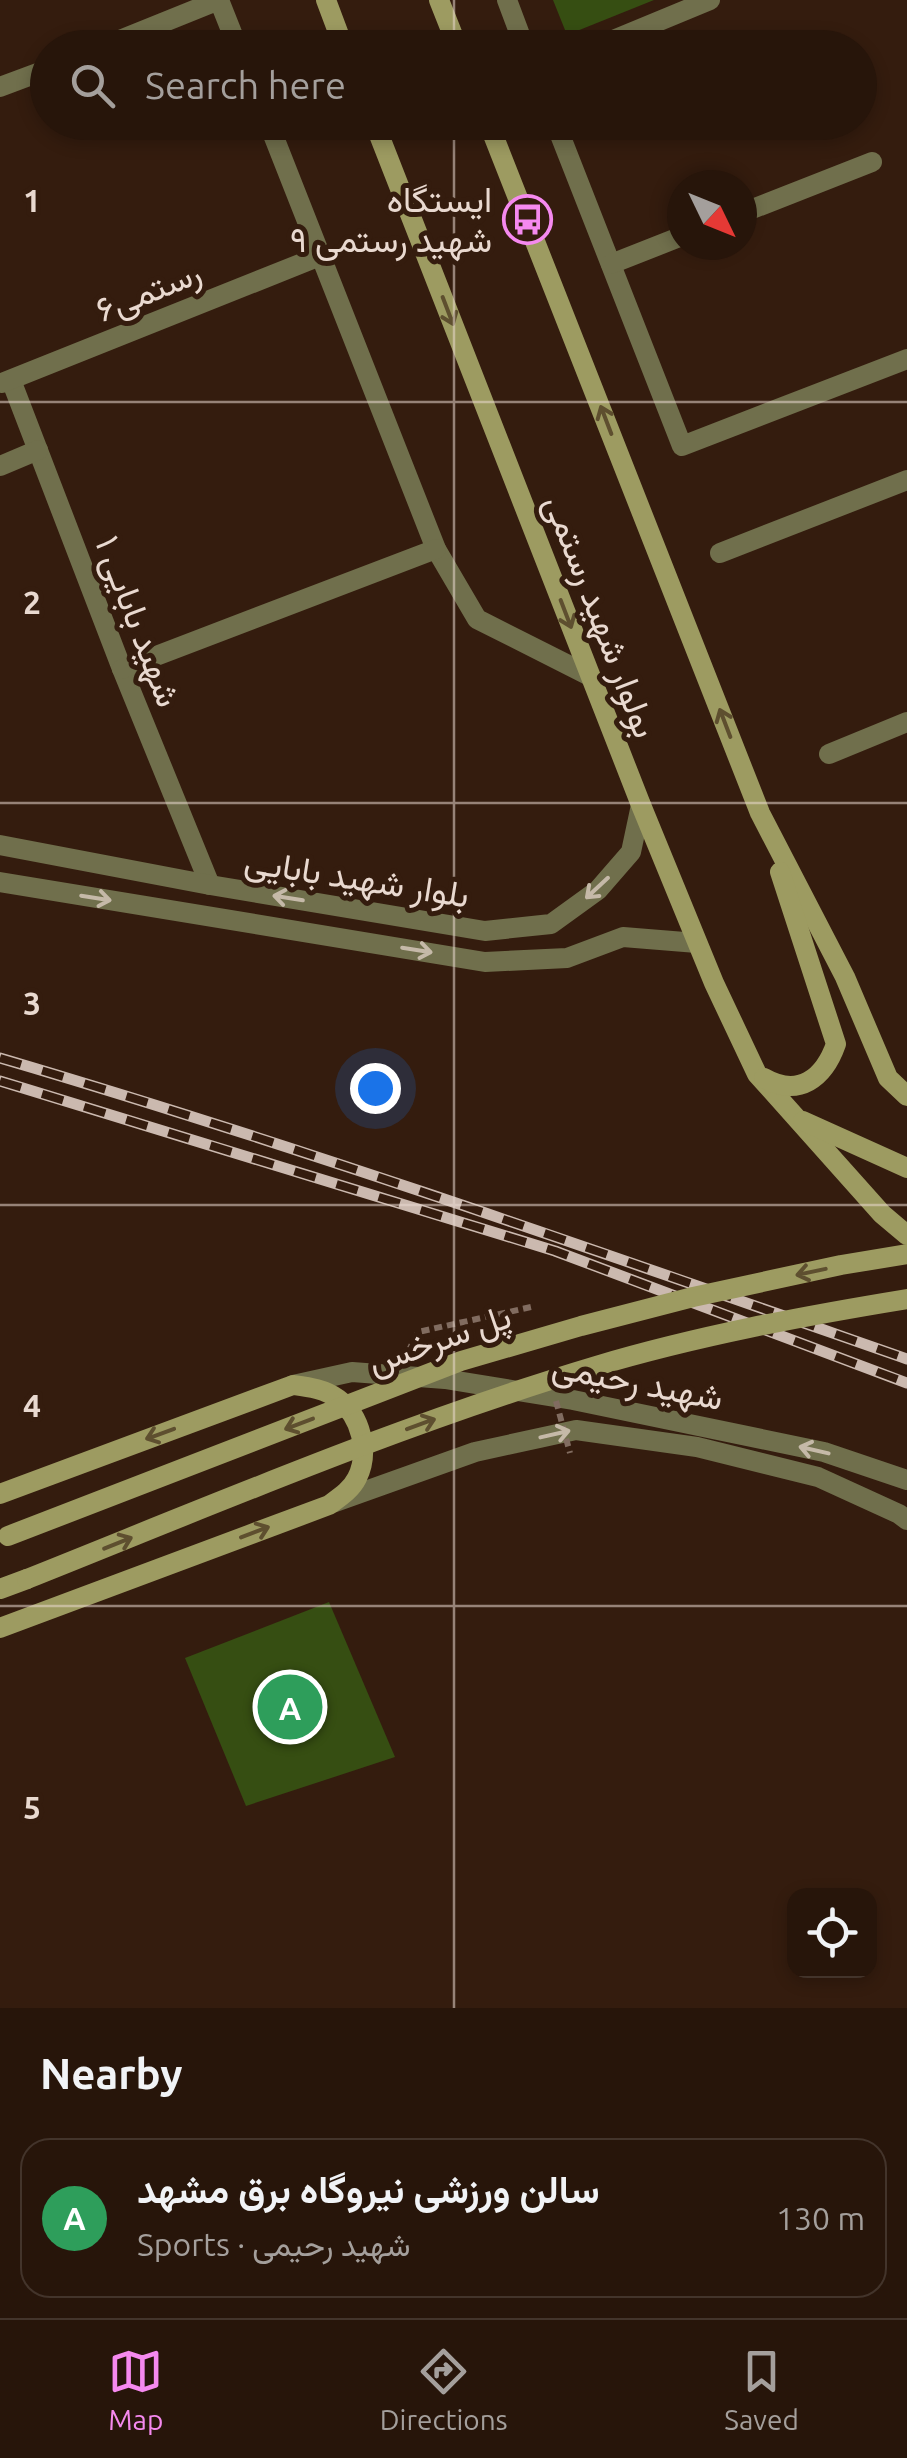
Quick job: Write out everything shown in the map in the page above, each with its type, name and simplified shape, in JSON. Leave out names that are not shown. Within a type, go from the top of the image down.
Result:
[{"type":"main road","points":[[326,0],[337,30]]},
{"type":"main road","points":[[440,0],[451,30]]},
{"type":"main road","name":"بولوار شهید رستمی","points":[[381,140],[641,805],[697,943],[757,1074],[882,1214],[907,1235]]},
{"type":"main road","points":[[495,140],[760,814],[836,1044],[829,1064],[815,1078],[796,1086],[775,1084],[757,1074]]},
{"type":"main road","points":[[760,814],[844,977],[888,1078],[907,1096]]},
{"type":"main road","points":[[796,1118],[907,1168]]},
{"type":"main road","name":"پل سرخس","points":[[4,1538],[461,1361],[692,1298],[907,1254]]},
{"type":"main road","points":[[0,1589],[354,1448],[476,1404],[598,1365],[698,1339],[907,1299]]},
{"type":"main road","points":[[0,1494],[293,1385],[316,1389],[338,1399],[355,1419],[362,1438],[357,1478],[345,1494],[328,1504],[0,1628]]},
{"type":"street","points":[[145,30],[219,0],[231,30]]},
{"type":"street","points":[[507,0],[519,30]]},
{"type":"street","points":[[638,30],[710,0]]},
{"type":"street","points":[[0,88],[30,76]]},
{"type":"street","points":[[275,140],[436,549],[477,619],[590,676]]},
{"type":"street","points":[[562,140],[682,446],[907,359]]},
{"type":"street","points":[[757,207],[872,162]]},
{"type":"street","points":[[610,264],[667,242]]},
{"type":"street","name":"رستمی۶","points":[[5,382],[320,256]]},
{"type":"street","name":"شهید بابایی ۱","points":[[5,382],[38,450],[210,885]]},
{"type":"street","points":[[0,466],[38,450]]},
{"type":"street","points":[[720,552],[907,480]]},
{"type":"street","points":[[122,669],[436,549]]},
{"type":"street","points":[[829,754],[907,722]]},
{"type":"street","name":"بلوار شهید بابایی","points":[[0,845],[485,931],[551,924],[598,890],[631,852],[641,805]]},
{"type":"street","name":"بلوار شهید بابایی","points":[[0,882],[485,962],[567,958],[623,937],[697,943]]},
{"type":"street","name":"شهید رحیمی","points":[[293,1385],[352,1372],[445,1379],[573,1400],[824,1452],[907,1480]]},
{"type":"street","name":"شهید رحیمی","points":[[328,1504],[475,1452],[576,1430],[698,1447],[818,1477],[907,1520]]},
{"type":"path","points":[[418,1332],[531,1307]]},
{"type":"green space","points":[[553,0],[654,0],[579,30],[565,30]]},
{"type":"green space","points":[[329,1602],[395,1757],[246,1806],[185,1658]]},
{"type":"railway","points":[[0,1058],[342,1165],[907,1359]]},
{"type":"railway","points":[[0,1081],[555,1251],[907,1383]]},
{"type":"place","name":"ایستگاه شهید رستمی ۹","points":[[527,219]]},
{"type":"place","name":"سالن ورزشی نیروگاه برق مشهد","points":[[290,1707]]}]
